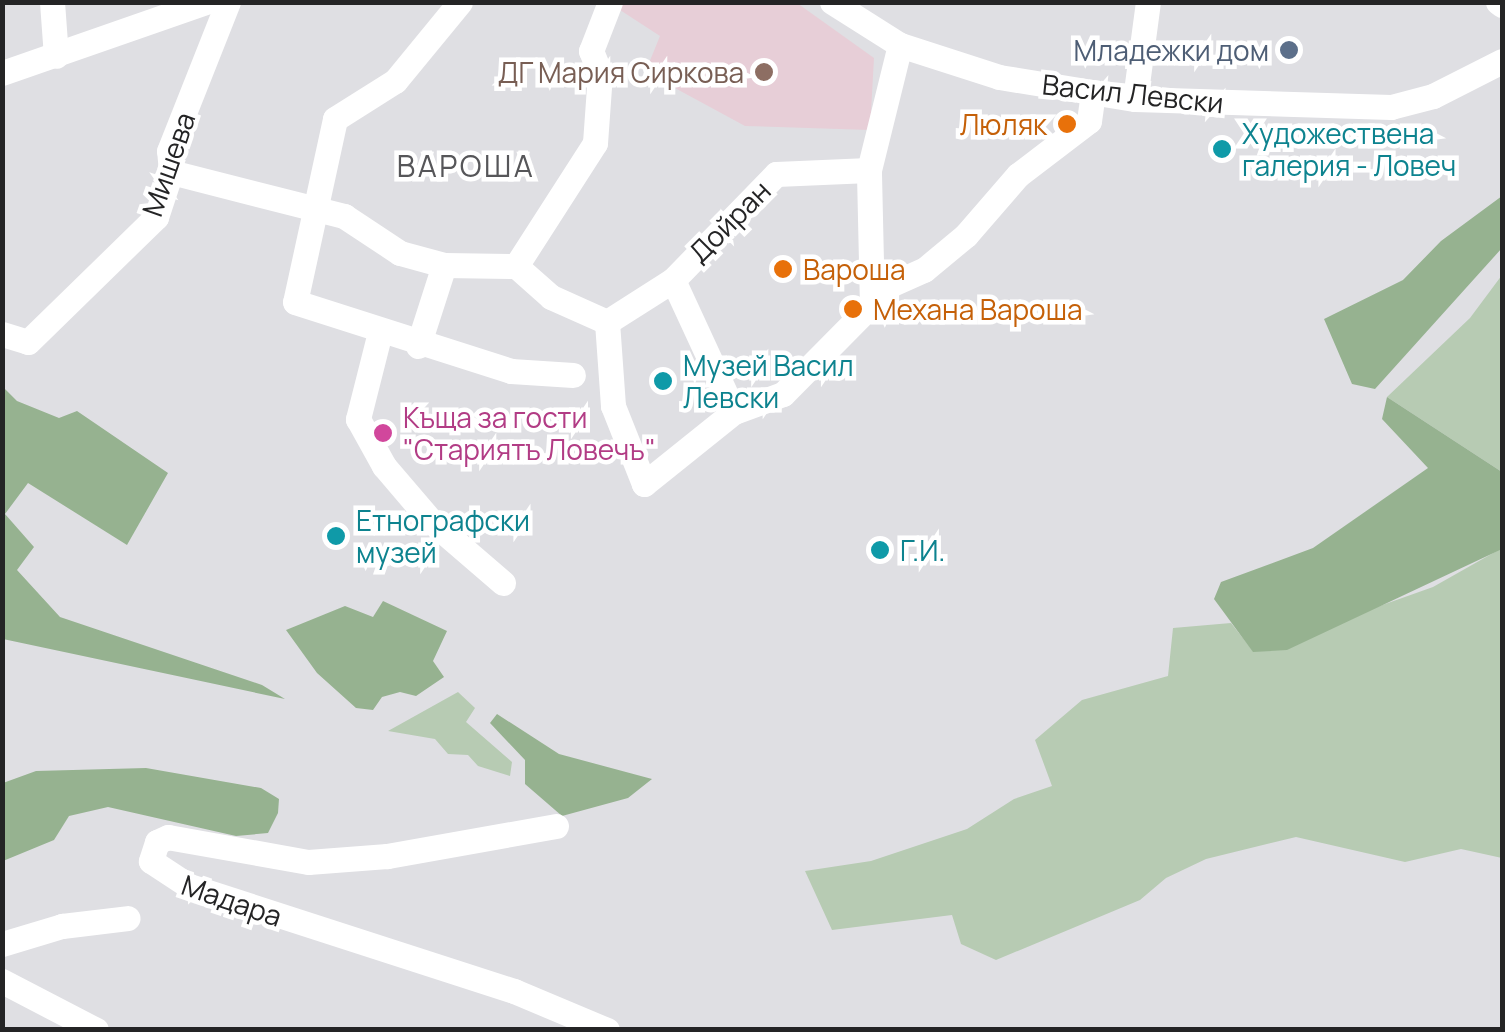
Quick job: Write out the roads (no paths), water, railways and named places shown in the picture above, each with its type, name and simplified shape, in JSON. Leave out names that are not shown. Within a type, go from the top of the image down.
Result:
[{"type":"street","points":[[52,2],[56,56]]},
{"type":"street","points":[[2,73],[206,2]]},
{"type":"street","name":"Мишева","points":[[2,334],[28,342],[156,216],[171,172],[169,151],[228,2]]},
{"type":"street","points":[[460,2],[395,81],[335,120],[294,302],[418,346],[511,372],[573,376]]},
{"type":"street","points":[[516,266],[595,143],[600,73],[591,51],[610,2]]},
{"type":"street","name":"Васил Левски","points":[[832,2],[900,44],[999,78],[1135,98],[1392,108],[1433,96],[1502,61]]},
{"type":"street","points":[[866,2],[900,44],[868,170],[872,306]]},
{"type":"street","points":[[1135,98],[1148,2]]},
{"type":"street","points":[[171,172],[316,212],[344,216],[400,254],[444,265],[516,266],[551,297],[606,322],[613,406],[644,484],[734,412],[783,394],[892,284],[924,270],[966,236],[1018,175],[1089,122],[1093,92]]},
{"type":"street","name":"Дойран","points":[[606,322],[672,280],[776,174],[868,170]]},
{"type":"street","points":[[418,346],[444,265]]},
{"type":"street","points":[[672,280],[734,412]]},
{"type":"street","points":[[380,332],[358,419],[384,466],[430,521],[503,582]]},
{"type":"street","name":"Мадара","points":[[556,826],[387,856],[308,862],[168,837],[157,842],[151,861],[188,886],[514,991],[607,1030]]},
{"type":"street","points":[[2,944],[62,926],[128,918]]},
{"type":"street","points":[[2,981],[96,1030]]},
{"type":"place","name":"Младежки дом","points":[[1289,50]]},
{"type":"place","name":"ДГ Мария Сиркова","points":[[764,72]]},
{"type":"place","name":"Люляк","points":[[1067,124]]},
{"type":"place","name":"Художествена галерия - Ловеч","points":[[1222,149]]},
{"type":"place","name":"Вароша","points":[[783,269]]},
{"type":"place","name":"Механа Вароша","points":[[853,309]]},
{"type":"place","name":"Музей Васил Левски","points":[[663,381]]},
{"type":"place","name":"Къща за гости \"Стариятъ Ловечъ\"","points":[[383,433]]},
{"type":"place","name":"Етнографски музей","points":[[336,536]]},
{"type":"place","name":"Г.И.","points":[[880,550]]},
{"type":"district","name":"ВАРОША","points":[[466,166]]}]
